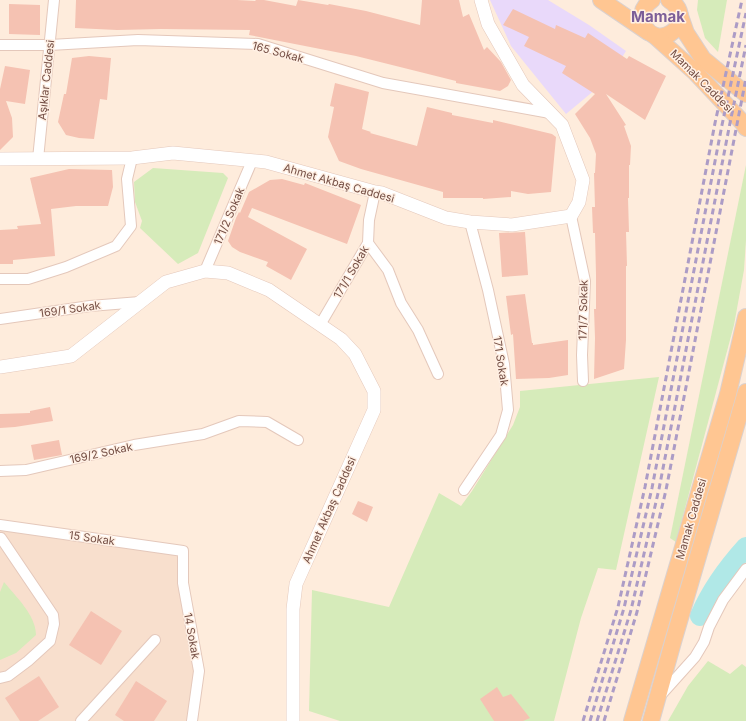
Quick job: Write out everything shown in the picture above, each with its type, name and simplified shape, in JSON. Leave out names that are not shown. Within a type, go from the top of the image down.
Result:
[{"type":"main road","name":"Mamak Caddesi","points":[[601,0],[652,34],[695,72],[743,122],[746,128]]},
{"type":"main road","points":[[650,0],[646,4],[641,16],[645,28],[652,34],[662,36],[668,35],[678,26],[680,19],[676,5]]},
{"type":"main road","name":"Mamak Caddesi","points":[[676,5],[686,33],[703,59],[746,94]]},
{"type":"main road","name":"Mamak Caddesi","points":[[632,721],[728,394],[746,317]]},
{"type":"main road","name":"Mamak Caddesi","points":[[651,721],[746,392]]},
{"type":"street","name":"Aşıklar Caddesi","points":[[38,160],[54,0]]},
{"type":"street","points":[[481,0],[488,24],[523,85],[562,125],[584,180],[579,202],[571,216]]},
{"type":"street","name":"165 Sokak","points":[[0,45],[50,45],[138,40],[258,44],[383,83],[550,113]]},
{"type":"street","name":"Ahmet Akbaş Caddesi","points":[[0,159],[38,160],[132,158],[173,153],[266,162],[382,193],[446,218],[470,222],[512,224],[571,216]]},
{"type":"street","points":[[0,279],[28,279],[66,267],[116,246],[131,226],[127,179],[132,158]]},
{"type":"street","name":"171/2 Sokak","points":[[206,271],[252,161]]},
{"type":"street","name":"171/1 Sokak","points":[[320,325],[368,243],[369,220],[375,192]]},
{"type":"street","name":"171/7 Sokak","points":[[571,216],[585,281],[582,355],[583,381]]},
{"type":"street","name":"171 Sokak","points":[[464,490],[501,435],[508,410],[504,364],[488,290],[470,222]]},
{"type":"street","points":[[368,243],[388,270],[401,303],[418,330],[438,374]]},
{"type":"street","name":"Ahmet Akbaş Caddesi","points":[[0,367],[70,356],[166,282],[206,271],[228,273],[269,290],[341,339],[355,354],[374,391],[374,410],[296,584],[293,609],[293,721]]},
{"type":"street","name":"169/1 Sokak","points":[[0,319],[90,306],[140,302]]},
{"type":"street","name":"169/2 Sokak","points":[[0,471],[26,470],[134,446],[203,434],[238,422],[266,422],[298,440]]},
{"type":"street","points":[[0,678],[8,676],[50,642],[54,624],[53,615],[1,539],[3,525]]},
{"type":"street","name":"15 Sokak","points":[[3,525],[183,551]]},
{"type":"street","name":"14 Sokak","points":[[183,551],[183,583],[198,671],[192,721]]},
{"type":"street","points":[[658,699],[695,657],[704,642],[709,627],[723,600],[746,569]]},
{"type":"street","points":[[81,721],[155,640]]},
{"type":"shaded area","points":[[490,0],[548,0],[589,25],[626,51],[602,89],[596,89],[566,114],[511,46]]},
{"type":"shaded area","points":[[0,525],[183,551],[199,671],[192,721],[0,721]]},
{"type":"green space","points":[[698,0],[727,0],[718,52],[705,38],[697,10]]},
{"type":"green space","points":[[746,165],[746,240],[744,270],[734,325],[676,542],[670,538]]},
{"type":"green space","points":[[153,168],[223,173],[228,178],[198,253],[178,264],[140,228],[142,221],[135,202],[134,182]]},
{"type":"green space","points":[[659,377],[616,570],[598,568],[581,618],[554,721],[340,721],[309,711],[312,590],[389,607],[439,493],[461,506],[513,425],[520,407],[520,391]]},
{"type":"green space","points":[[4,582],[29,613],[33,620],[36,635],[16,653],[0,660],[0,592]]},
{"type":"green space","points":[[708,661],[730,674],[742,664],[746,667],[746,721],[668,721],[688,686]]},
{"type":"building","points":[[76,0],[264,0],[296,6],[298,0],[366,11],[420,25],[422,0],[459,0],[463,17],[469,14],[484,50],[487,47],[501,62],[511,80],[508,86],[500,91],[456,83],[456,81],[356,56],[249,35],[250,30],[117,30],[75,28]]},
{"type":"building","points":[[9,4],[40,5],[40,35],[9,34]]},
{"type":"building","points":[[513,9],[555,29],[556,25],[585,38],[588,33],[627,59],[629,56],[666,76],[645,120],[606,94],[626,125],[624,126],[631,146],[628,198],[629,232],[626,232],[626,340],[624,369],[594,379],[594,309],[596,309],[596,275],[595,233],[593,233],[592,207],[595,207],[594,173],[596,154],[590,138],[575,114],[595,94],[562,73],[566,66],[524,46],[529,37],[503,25]]},
{"type":"building","points":[[89,56],[111,58],[107,100],[100,99],[94,139],[66,135],[58,122],[64,94],[66,94],[72,58]]},
{"type":"building","points":[[5,66],[30,70],[25,104],[6,101],[12,118],[13,137],[0,150],[0,89]]},
{"type":"building","points":[[335,83],[369,92],[362,129],[371,132],[370,133],[417,146],[427,107],[452,113],[452,115],[493,123],[493,120],[552,134],[556,137],[551,192],[528,194],[511,191],[511,197],[483,199],[443,198],[443,192],[361,169],[339,161],[328,137],[334,107],[330,106]]},
{"type":"building","points":[[69,169],[112,170],[113,187],[108,206],[76,206],[51,209],[55,256],[13,260],[13,264],[0,264],[0,230],[18,229],[17,226],[41,224],[30,178]]},
{"type":"building","points":[[282,179],[304,185],[305,183],[361,205],[347,244],[252,208],[248,217],[307,249],[291,280],[266,266],[268,262],[240,252],[232,247],[228,241],[236,218],[239,212],[240,213],[249,192],[270,180]]},
{"type":"building","points":[[525,232],[528,275],[502,277],[499,233]]},
{"type":"building","points":[[525,294],[533,345],[568,340],[568,375],[549,378],[516,379],[513,334],[511,335],[506,296]]},
{"type":"building","points":[[50,407],[53,421],[0,428],[0,414],[30,413],[30,411]]},
{"type":"building","points":[[59,440],[62,455],[34,460],[31,445]]},
{"type":"building","points":[[358,501],[373,507],[367,522],[352,514]]},
{"type":"building","points":[[91,611],[122,631],[101,665],[69,645]]},
{"type":"building","points":[[39,676],[59,707],[38,721],[20,721],[5,698]]},
{"type":"building","points":[[136,681],[167,701],[154,721],[124,721],[115,715]]},
{"type":"building","points":[[497,687],[503,697],[511,694],[530,718],[523,721],[494,721],[480,699]]},
{"type":"waterway","points":[[700,616],[709,597],[720,580],[746,547]]},
{"type":"railway","points":[[583,721],[618,607],[645,487],[715,123],[742,0]]},
{"type":"railway","points":[[590,721],[624,608],[652,488],[722,125],[746,13]]},
{"type":"railway","points":[[597,721],[631,610],[659,489],[746,45]]},
{"type":"railway","points":[[604,721],[637,612],[666,490],[746,78]]},
{"type":"district","name":"Mamak","points":[[658,17]]}]
